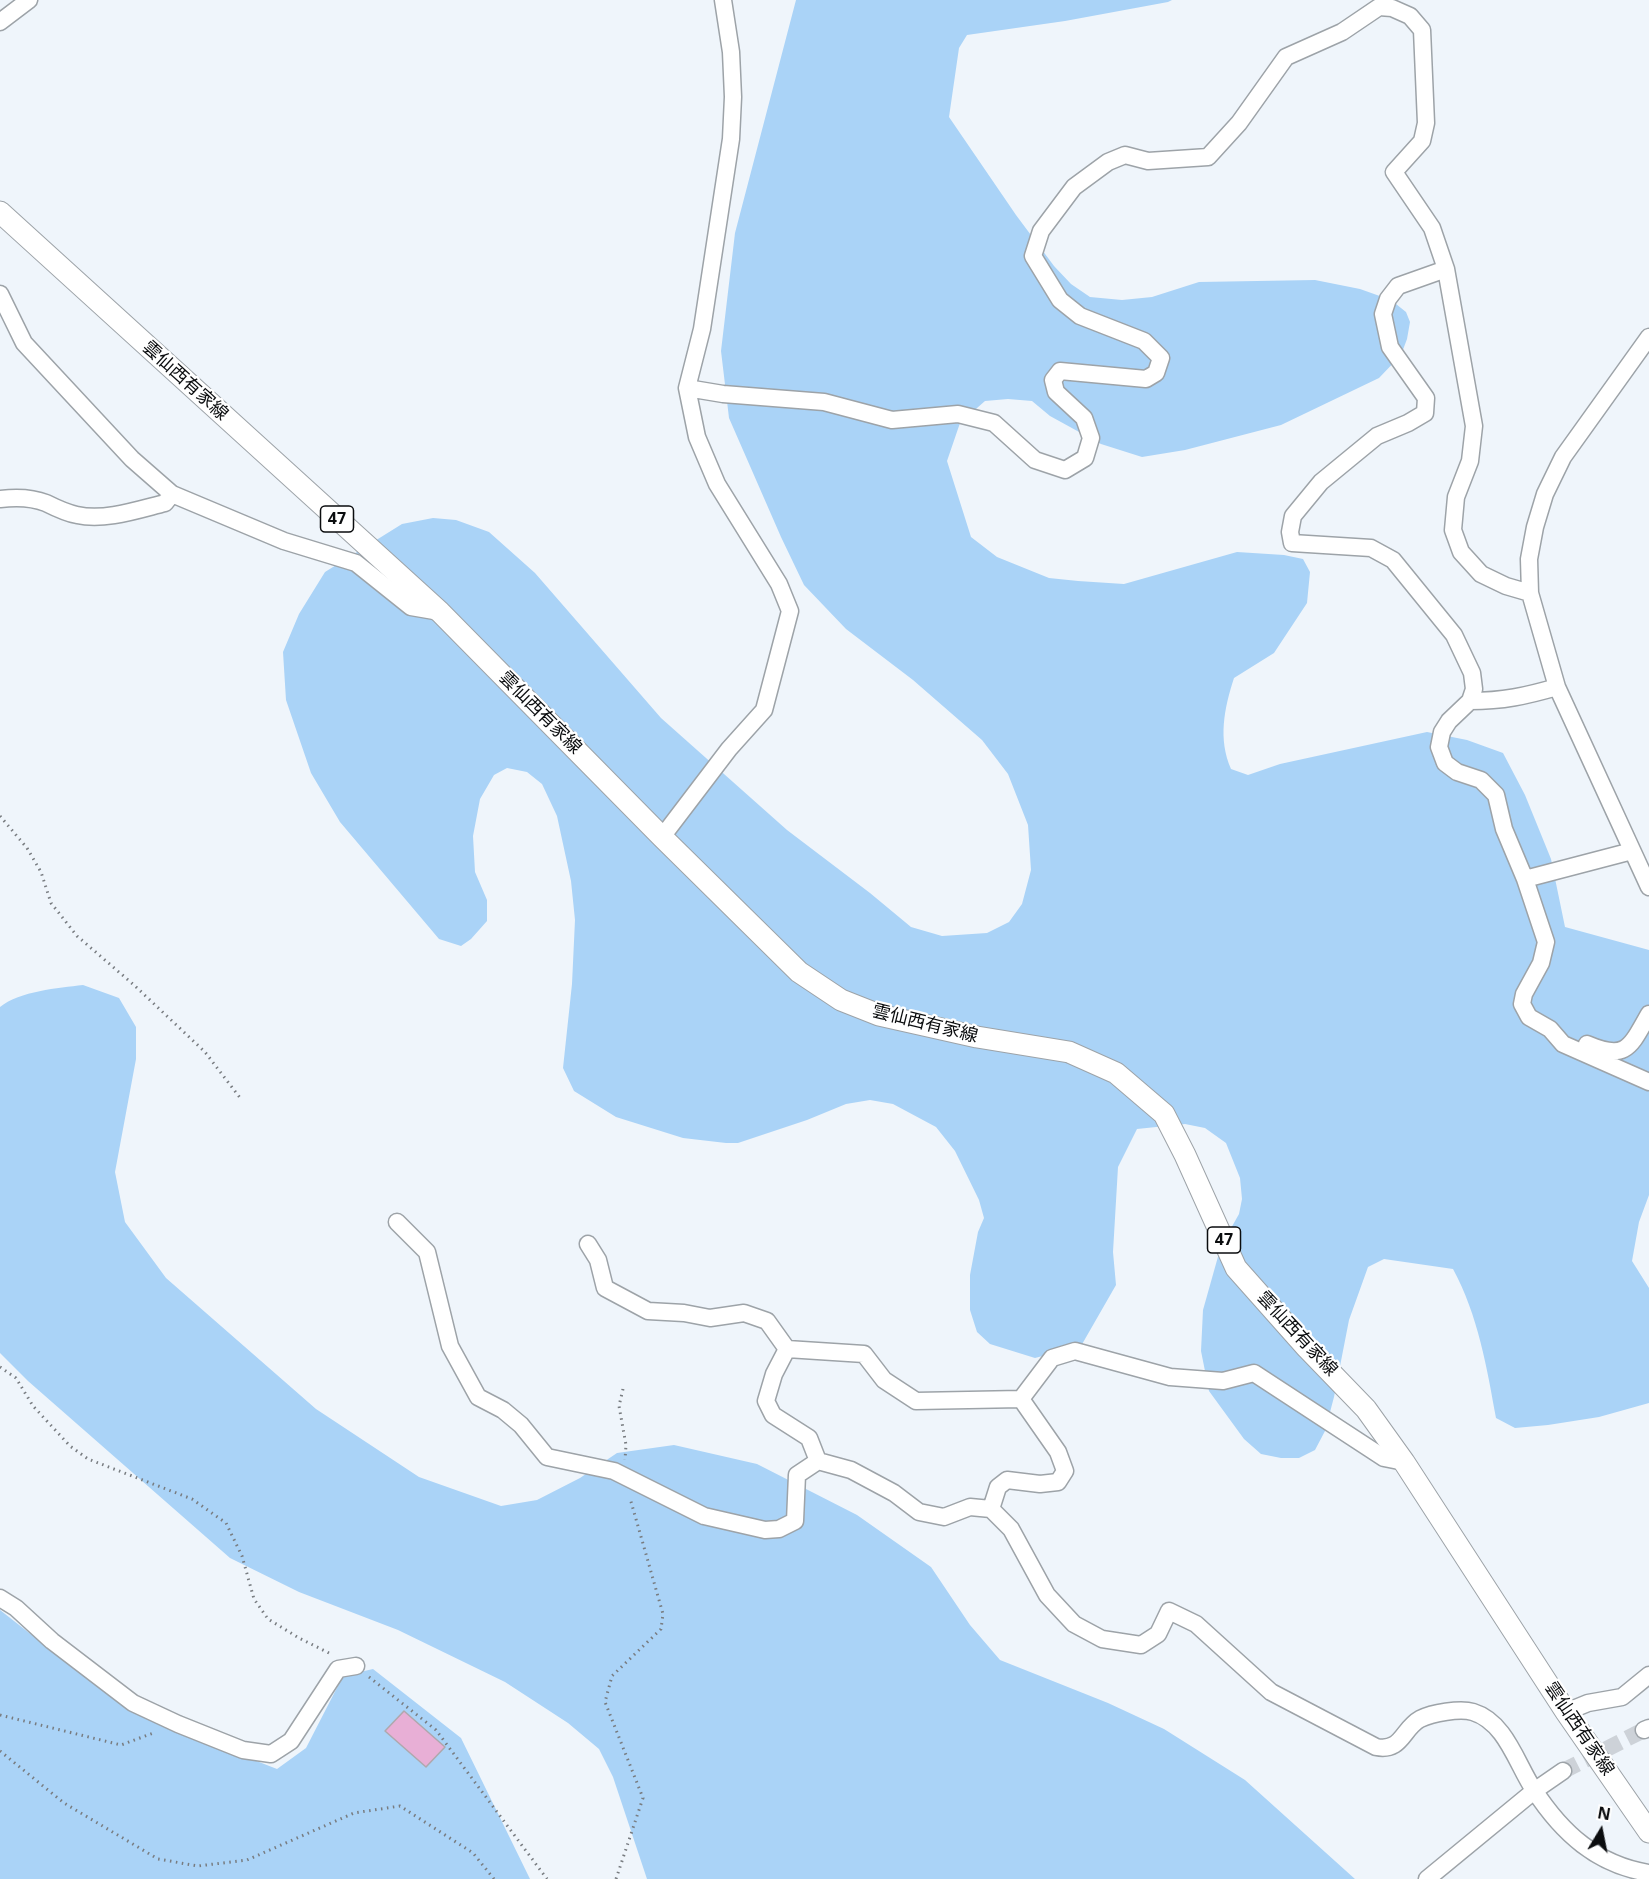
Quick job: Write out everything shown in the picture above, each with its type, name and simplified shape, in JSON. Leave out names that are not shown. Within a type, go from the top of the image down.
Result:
[{"type":"main road","name":"雲仙西有家線","points":[[0,212],[440,612],[799,972],[841,1000],[879,1015],[977,1037],[1069,1052],[1116,1073],[1164,1114],[1236,1268],[1307,1348],[1366,1409],[1404,1462],[1566,1712],[1649,1832]]},
{"type":"street","points":[[0,22],[29,0]]},
{"type":"street","points":[[662,837],[729,749],[764,710],[790,611],[779,584],[717,484],[697,437],[687,388],[702,329],[730,139],[733,97],[731,52],[723,0]]},
{"type":"street","points":[[687,388],[723,394],[824,402],[892,420],[958,414],[994,423],[1035,460],[1065,470],[1085,458],[1091,438],[1084,418],[1056,392],[1053,380],[1060,371],[1146,380],[1156,373],[1161,358],[1144,341],[1080,315],[1060,300],[1033,256],[1041,231],[1074,187],[1108,162],[1125,155],[1148,161],[1208,157],[1239,123],[1286,57],[1342,32],[1379,7],[1392,8],[1410,16],[1422,30],[1426,123],[1422,141],[1394,172],[1432,228],[1446,269],[1474,426],[1470,461],[1456,497],[1453,530],[1461,552],[1481,574],[1506,586],[1530,592]]},
{"type":"street","points":[[1446,269],[1398,286],[1388,299],[1383,314],[1390,347],[1426,398],[1425,413],[1377,436],[1321,482],[1293,516],[1290,532],[1292,543],[1371,548],[1393,560],[1454,636],[1472,673],[1474,689],[1470,700],[1449,721],[1442,732],[1439,747],[1444,763],[1457,772],[1481,780],[1496,795],[1504,829],[1525,879],[1546,942],[1542,963],[1524,994],[1522,1004],[1529,1017],[1550,1029],[1602,1050],[1620,1051],[1635,1038],[1649,1014]]},
{"type":"street","points":[[0,294],[24,343],[132,459],[172,494],[284,541],[356,563],[411,608],[440,612]]},
{"type":"street","points":[[1649,337],[1563,457],[1545,494],[1535,527],[1529,559],[1530,592],[1557,687],[1649,887]]},
{"type":"street","points":[[0,499],[16,497],[33,499],[69,513],[88,517],[119,514],[165,503],[172,494]]},
{"type":"street","points":[[1470,700],[1498,701],[1521,698],[1557,687]]},
{"type":"street","points":[[1525,879],[1632,852]]},
{"type":"street","points":[[1550,1029],[1563,1044],[1649,1082]]},
{"type":"street","points":[[397,1222],[427,1252],[450,1346],[478,1397],[503,1410],[521,1425],[547,1457],[614,1471],[704,1516],[765,1530],[779,1529],[795,1521],[797,1475],[818,1461],[851,1470],[894,1493],[919,1512],[944,1517],[970,1507],[991,1509],[1011,1529],[1047,1595],[1074,1624],[1102,1639],[1141,1645],[1158,1634],[1169,1611],[1196,1624],[1271,1692],[1385,1749],[1395,1745],[1419,1719],[1458,1709],[1475,1712],[1502,1734],[1530,1794],[1571,1836],[1589,1851],[1612,1863],[1649,1873]]},
{"type":"street","points":[[588,1244],[598,1260],[605,1288],[648,1311],[684,1313],[710,1318],[744,1313],[767,1322],[787,1350]]},
{"type":"street","points":[[787,1350],[864,1354],[884,1380],[916,1401],[1021,1399]]},
{"type":"street","points":[[787,1350],[774,1374],[766,1401],[773,1415],[809,1438],[818,1461]]},
{"type":"street","points":[[1021,1399],[1052,1358],[1075,1351],[1170,1377],[1223,1381],[1254,1373],[1384,1458],[1404,1462]]},
{"type":"street","points":[[991,1509],[998,1487],[1006,1479],[1040,1484],[1058,1482],[1065,1472],[1058,1452],[1021,1399]]},
{"type":"street","points":[[0,1598],[16,1608],[52,1641],[133,1703],[243,1750],[271,1754],[291,1741],[338,1670],[356,1666]]},
{"type":"street","points":[[1566,1712],[1588,1703],[1622,1697],[1649,1675]]},
{"type":"street","points":[[1427,1879],[1530,1794],[1563,1771]]},
{"type":"path","points":[[0,816],[27,848],[41,872],[51,903],[77,936],[134,985],[205,1052],[241,1099]]},
{"type":"path","points":[[0,1367],[16,1378],[33,1406],[58,1436],[88,1459],[192,1499],[226,1523],[242,1556],[254,1599],[268,1619],[299,1638],[356,1666],[436,1730],[547,1879]]},
{"type":"path","points":[[616,1879],[643,1798],[605,1701],[612,1677],[660,1629],[663,1614],[624,1476],[626,1444],[619,1406],[623,1389]]},
{"type":"path","points":[[0,1715],[121,1744],[178,1724]]},
{"type":"path","points":[[0,1751],[64,1803],[158,1859],[198,1866],[247,1860],[354,1813],[400,1806],[473,1853],[494,1879]]},
{"type":"shaded area","points":[[796,0],[1172,0],[1065,21],[967,35],[959,48],[949,117],[1054,266],[1071,284],[1090,297],[1122,300],[1152,297],[1199,282],[1315,280],[1360,289],[1391,300],[1406,312],[1410,322],[1401,355],[1379,378],[1281,425],[1185,450],[1142,457],[1101,444],[1050,416],[1032,401],[1008,399],[985,401],[960,423],[947,461],[971,537],[997,557],[1049,578],[1124,584],[1237,552],[1284,555],[1303,559],[1310,572],[1307,603],[1274,653],[1234,678],[1227,701],[1224,724],[1225,746],[1231,769],[1248,775],[1280,764],[1427,732],[1467,740],[1503,753],[1525,795],[1551,859],[1565,927],[1649,950],[1649,1195],[1639,1222],[1632,1261],[1649,1288],[1649,1403],[1599,1417],[1548,1425],[1515,1428],[1496,1418],[1475,1323],[1453,1269],[1384,1259],[1368,1267],[1349,1320],[1325,1431],[1315,1450],[1299,1458],[1281,1458],[1261,1454],[1244,1439],[1209,1391],[1201,1351],[1203,1310],[1221,1246],[1239,1214],[1242,1199],[1240,1178],[1226,1143],[1205,1128],[1185,1124],[1137,1129],[1118,1167],[1113,1252],[1116,1285],[1081,1346],[1035,1358],[990,1344],[977,1332],[970,1310],[970,1275],[978,1232],[984,1218],[979,1200],[955,1151],[936,1127],[893,1104],[870,1100],[846,1104],[807,1120],[738,1143],[726,1143],[683,1138],[616,1117],[574,1091],[563,1068],[572,984],[575,920],[571,881],[557,816],[542,784],[527,772],[507,768],[494,775],[480,799],[473,836],[475,872],[487,900],[487,921],[471,939],[461,946],[439,939],[340,822],[311,773],[286,700],[283,652],[299,614],[325,572],[402,524],[433,518],[456,520],[489,532],[535,573],[661,718],[787,830],[911,927],[942,936],[987,933],[1009,922],[1022,904],[1031,870],[1028,825],[1008,774],[982,740],[913,680],[846,629],[804,585],[729,418],[721,351],[735,233]]},
{"type":"shaded area","points":[[83,985],[119,998],[136,1027],[136,1059],[115,1172],[125,1222],[166,1278],[316,1409],[419,1477],[501,1506],[537,1500],[580,1478],[617,1453],[674,1445],[757,1464],[857,1515],[931,1567],[970,1625],[1000,1660],[1108,1703],[1164,1729],[1245,1780],[1355,1879],[647,1879],[613,1777],[599,1749],[568,1723],[505,1682],[398,1630],[299,1592],[230,1558],[28,1381],[0,1353],[0,1007],[28,994]]},
{"type":"shaded area","points":[[0,1610],[56,1654],[190,1735],[277,1769],[306,1748],[343,1676],[373,1669],[461,1738],[530,1879],[0,1879]]},
{"type":"building","points":[[404,1711],[445,1747],[426,1767],[385,1731]]},
{"type":"tunnel","points":[[1563,1771],[1644,1730]]}]
